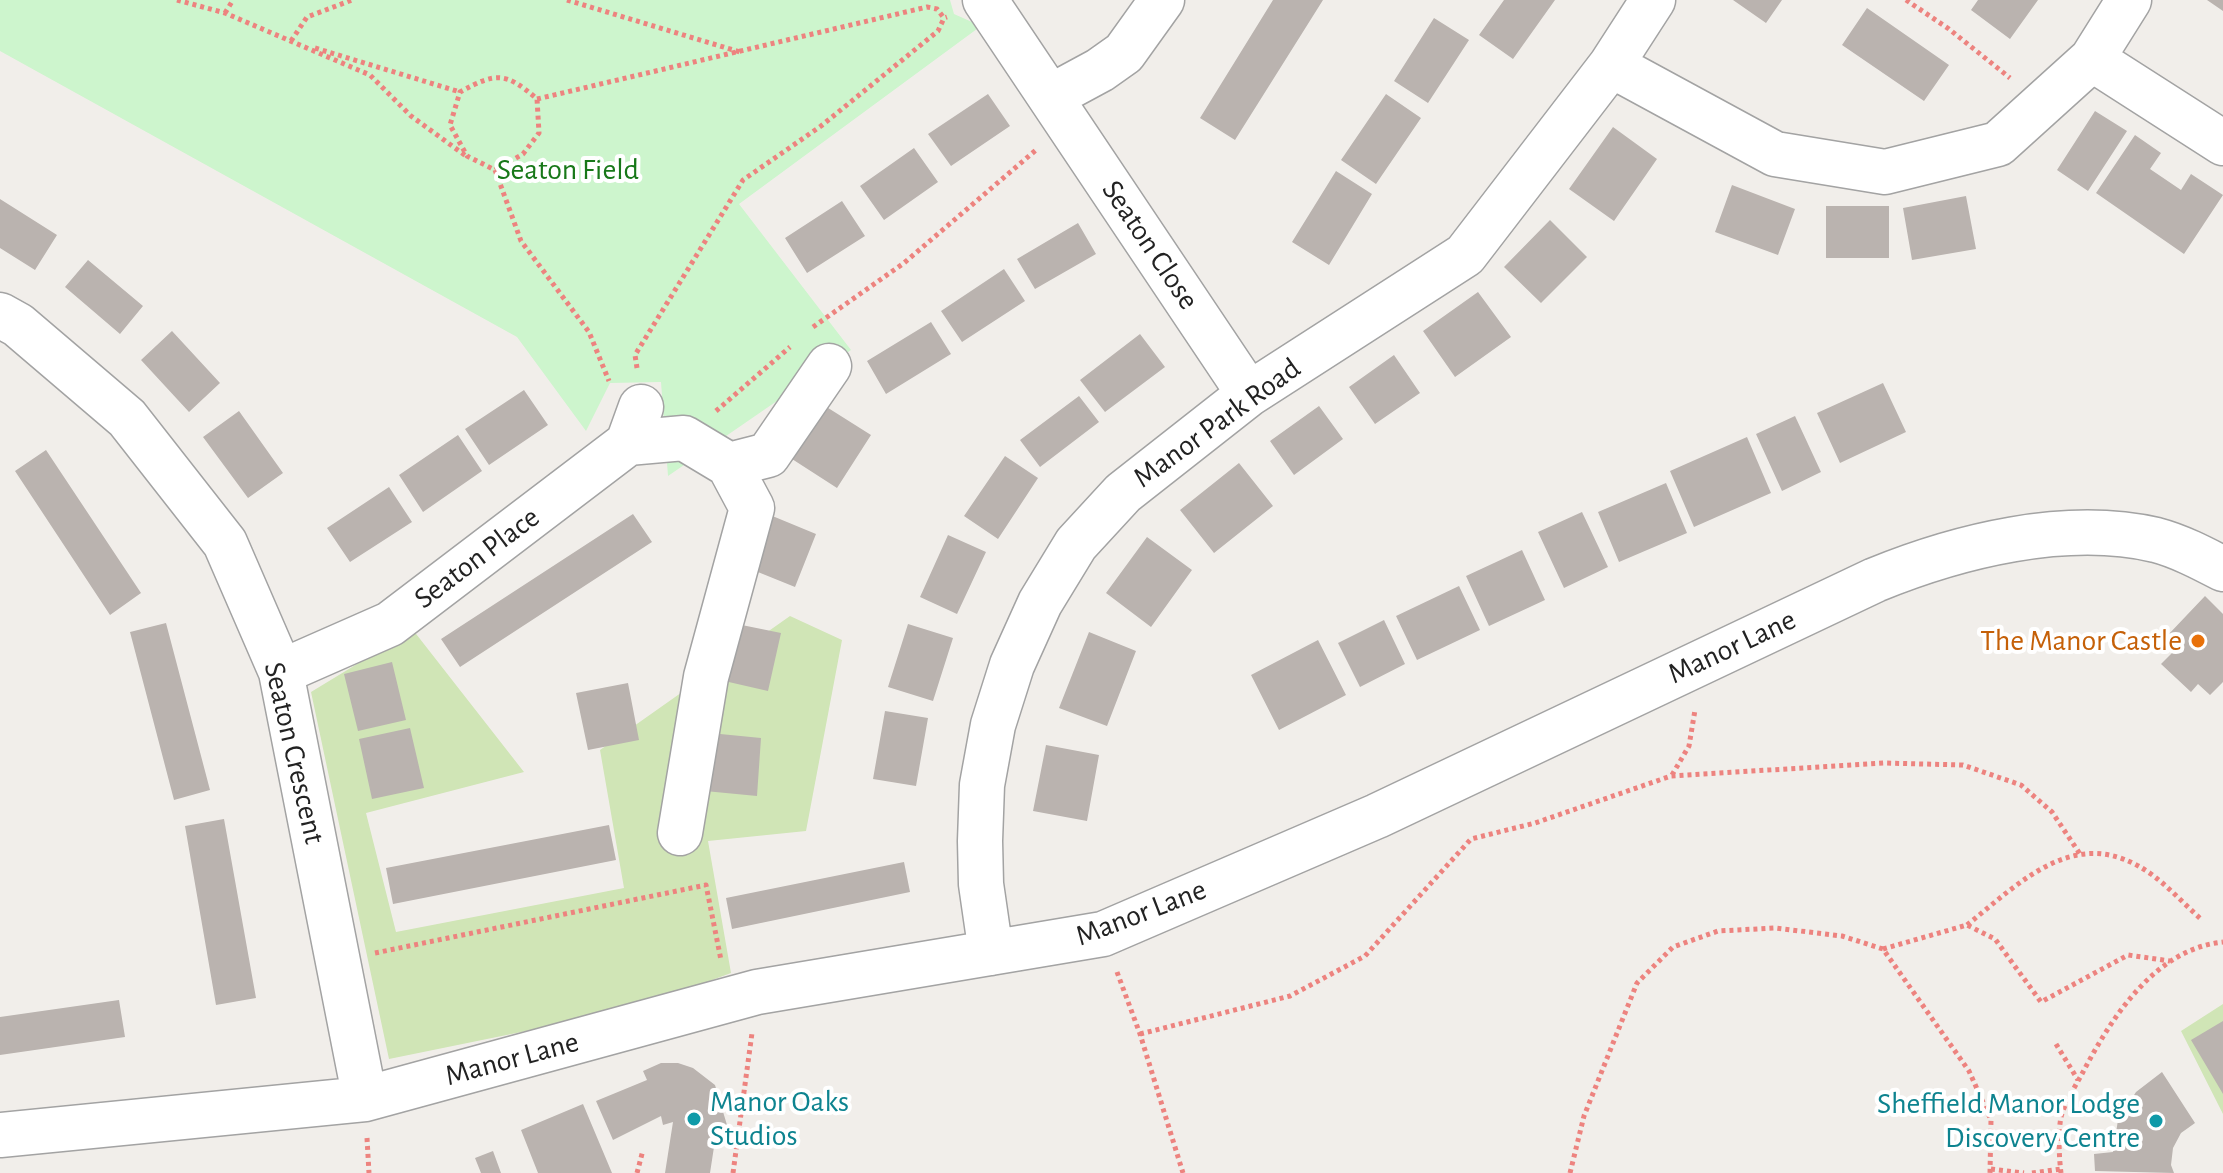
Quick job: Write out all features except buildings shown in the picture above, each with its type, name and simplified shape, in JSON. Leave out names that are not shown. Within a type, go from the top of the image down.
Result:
[{"type":"street","points":[[1050,97],[1124,53],[1162,0]]},
{"type":"street","name":"Manor Park Road","points":[[991,953],[981,884],[982,785],[993,725],[1012,665],[1040,603],[1076,544],[1123,493],[1249,394],[1465,255],[1611,65],[1653,0]]},
{"type":"street","points":[[1611,65],[1775,154],[1885,172],[1998,144],[2092,59],[2129,0]]},
{"type":"street","name":"Seaton Close","points":[[970,7],[1050,97],[1249,394]]},
{"type":"street","points":[[2092,59],[2223,143]]},
{"type":"street","name":"Seaton Crescent","points":[[6,333],[127,418],[225,543],[281,672],[365,1099]]},
{"type":"street","points":[[729,465],[768,455],[812,345]]},
{"type":"street","points":[[634,425],[684,438],[729,465],[752,508],[706,677],[680,833]]},
{"type":"street","name":"Seaton Place","points":[[281,672],[390,624],[634,425]]},
{"type":"street","name":"Manor Lane","points":[[0,1135],[365,1099],[743,996],[1103,934],[1377,816],[1875,580],[1914,564],[1984,544],[2053,534],[2126,534],[2159,541],[2223,569]]},
{"type":"path","points":[[177,0],[225,13],[370,75],[411,116],[467,156],[495,170],[521,241],[589,332],[610,383],[634,425]]},
{"type":"path","points":[[225,13],[233,0]]},
{"type":"path","points":[[291,41],[307,17],[352,0]]},
{"type":"path","points":[[567,0],[741,53]]},
{"type":"path","points":[[1906,0],[1949,29],[2041,104]]},
{"type":"path","points":[[537,99],[927,7],[937,9],[944,18]]},
{"type":"path","points":[[634,425],[635,355],[743,180],[821,126],[938,31],[944,18],[970,7]]},
{"type":"path","points":[[291,41],[460,92]]},
{"type":"path","points":[[467,156],[450,125],[460,92],[484,78],[514,80],[537,99],[539,133],[523,154],[495,170]]},
{"type":"path","points":[[684,438],[812,345],[1041,146]]},
{"type":"path","points":[[1671,776],[1689,746],[1699,690],[1700,662]]},
{"type":"path","points":[[1140,1034],[1290,996],[1365,956],[1471,839],[1535,823],[1671,776],[1884,763],[1963,765],[2021,785],[2052,812],[2080,854]]},
{"type":"path","points":[[1570,1173],[1584,1116],[1637,983],[1673,947],[1718,931],[1775,928],[1842,936],[1883,949],[1967,925],[2036,870],[2080,854],[2111,854],[2150,874],[2202,920]]},
{"type":"path","points":[[338,960],[706,885],[743,996],[733,1173]]},
{"type":"path","points":[[1967,925],[1995,939],[2041,1002],[2128,955],[2170,961]]},
{"type":"path","points":[[1103,934],[1140,1034],[1183,1173]]},
{"type":"path","points":[[2032,1173],[2061,1171],[2061,1117],[2097,1046],[2128,1000],[2170,961],[2199,946],[2223,942]]},
{"type":"path","points":[[1883,949],[1969,1071],[1991,1120],[1991,1171],[2024,1173]]},
{"type":"path","points":[[2056,1044],[2078,1081]]},
{"type":"path","points":[[637,1173],[643,1150]]},
{"type":"green space","name":"Seaton Field","points":[[0,0],[950,0],[954,14],[981,26],[739,204],[851,350],[668,476],[661,382],[610,383],[586,431],[517,337],[0,51]]},
{"type":"green space","points":[[790,616],[842,640],[806,831],[708,841],[731,973],[634,1009],[389,1059],[311,692],[413,630],[524,772],[366,813],[396,932],[624,888],[600,750]]},
{"type":"green space","points":[[2223,1004],[2223,1114],[2181,1031]]},
{"type":"place","name":"The Manor Castle","points":[[2198,641]]},
{"type":"place","name":"Manor Oaks Studios","points":[[694,1119]]},
{"type":"place","name":"Sheffield Manor Lodge Discovery Centre","points":[[2156,1121]]}]
